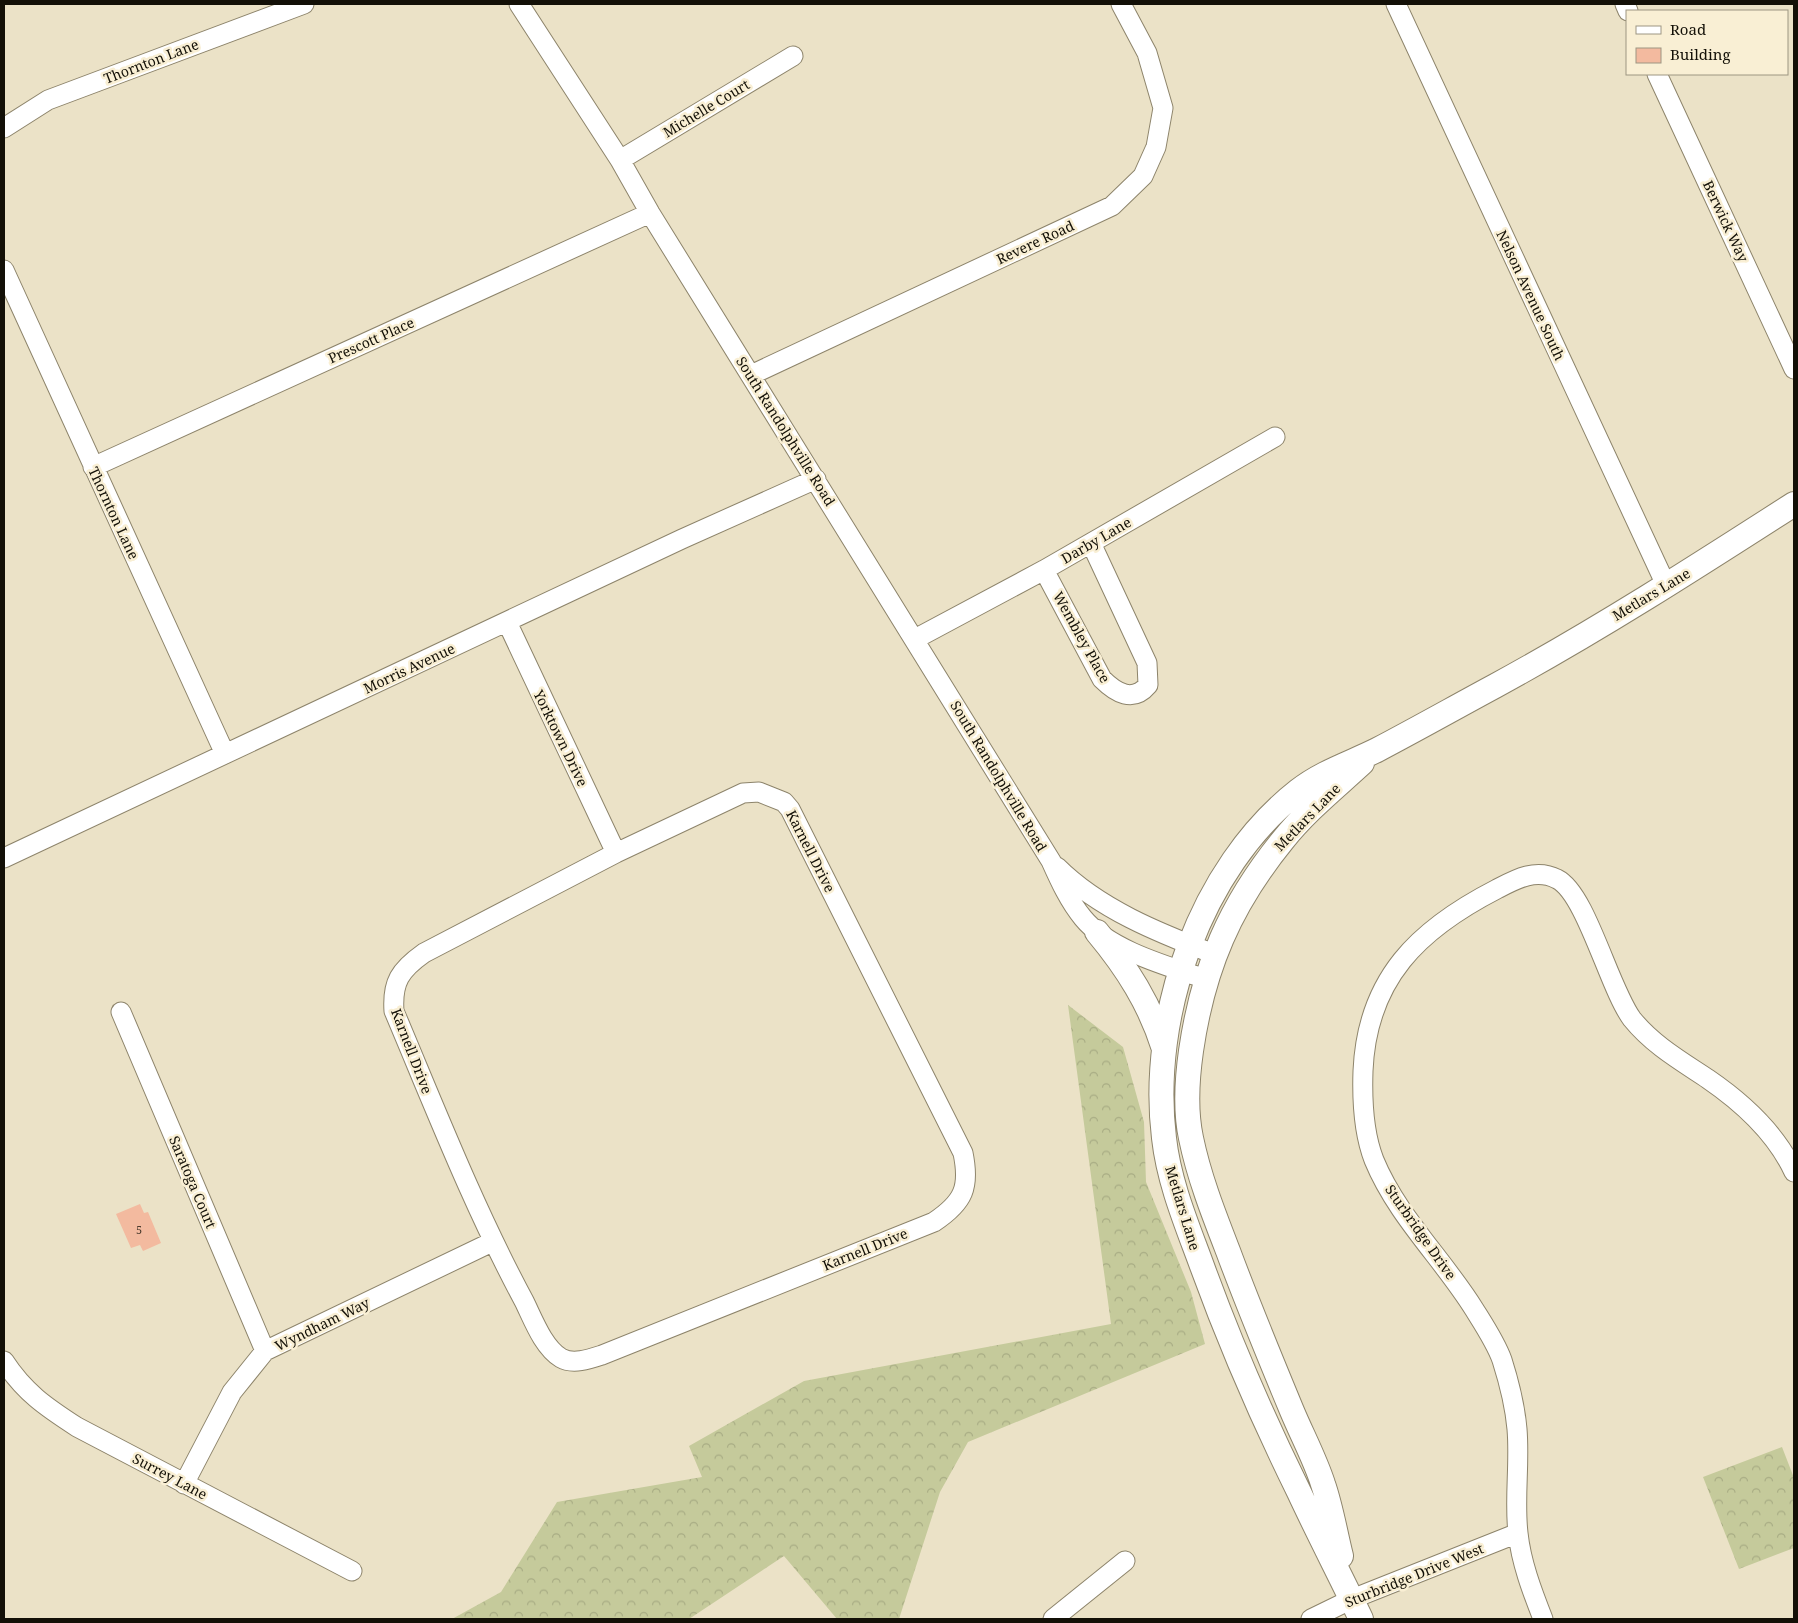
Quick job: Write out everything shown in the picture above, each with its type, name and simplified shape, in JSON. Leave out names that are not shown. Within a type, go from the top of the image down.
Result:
[{"type":"main road","name":"Metlars Lane","points":[[1356,1609],[1298,1492],[1255,1396],[1214,1300],[1172,1181],[1164,1138],[1162,1094],[1165,1051],[1181,971],[1189,945],[1202,914],[1225,874],[1255,832],[1298,791],[1327,772],[1374,752],[1501,683],[1666,586],[1794,504]]},
{"type":"main road","name":"Metlars Lane","points":[[1356,1609],[1323,1484],[1233,1266],[1212,1210],[1191,1138],[1187,1101],[1188,1071],[1195,1024],[1206,979],[1214,954],[1251,883],[1285,837],[1314,807],[1374,752]]},
{"type":"main road","points":[[1098,932],[1130,975],[1145,999],[1156,1023],[1165,1051]]},
{"type":"street","name":"Thornton Lane","points":[[5,125],[48,100],[304,4]]},
{"type":"street","name":"South Randolphville Road","points":[[519,4],[620,160],[650,213],[915,639],[1051,861],[1072,903],[1084,919],[1098,932],[1149,960],[1206,979]]},
{"type":"street","name":"Revere Road","points":[[752,375],[1112,206],[1143,176],[1156,147],[1163,108],[1147,53],[1121,4]]},
{"type":"street","name":"Nelson Avenue South","points":[[1396,4],[1666,586]]},
{"type":"street","name":"Michelle Court","points":[[620,160],[793,56]]},
{"type":"street","name":"Berwick Way","points":[[1657,75],[1794,369]]},
{"type":"street","name":"Prescott Place","points":[[93,467],[650,213]]},
{"type":"street","name":"Thornton Lane","points":[[4,270],[225,754]]},
{"type":"street","name":"Darby Lane","points":[[915,639],[1044,570],[1275,437]]},
{"type":"street","name":"Morris Avenue","points":[[4,858],[682,539],[816,479]]},
{"type":"street","name":"Wembley Place","points":[[1044,570],[1102,679],[1112,689],[1124,695],[1142,693],[1148,685],[1147,663],[1091,543]]},
{"type":"street","name":"Yorktown Drive","points":[[507,622],[616,853]]},
{"type":"street","name":"Karnell Drive","points":[[759,792],[784,802],[790,809],[963,1153],[968,1175],[963,1194],[948,1213],[934,1222],[602,1355],[582,1361],[562,1358],[551,1349],[492,1242],[394,1011],[393,995],[398,978],[412,962],[424,953],[616,853],[743,794],[759,792]]},
{"type":"street","name":"South Randolphville Road","points":[[1051,861],[1068,877],[1106,904],[1189,945],[1214,954]]},
{"type":"street","name":"Sturbridge Drive","points":[[1543,1619],[1528,1581],[1518,1533],[1517,1429],[1511,1390],[1501,1357],[1462,1290],[1405,1215],[1390,1191],[1373,1158],[1365,1127],[1363,1066],[1368,1039],[1380,998],[1392,973],[1410,950],[1435,926],[1459,909],[1527,875],[1542,874],[1559,879],[1580,907],[1614,988],[1630,1017],[1648,1036],[1669,1053],[1743,1105],[1768,1132],[1793,1164]]},
{"type":"street","name":"Saratoga Court","points":[[121,1012],[265,1351]]},
{"type":"street","name":"Wyndham Way","points":[[184,1484],[232,1392],[265,1351],[492,1242]]},
{"type":"street","name":"Surrey Lane","points":[[4,1361],[18,1383],[44,1405],[77,1427],[352,1571]]},
{"type":"street","name":"Sturbridge Drive West","points":[[1311,1619],[1356,1609],[1518,1533]]},
{"type":"street","points":[[1054,1619],[1125,1561]]},
{"type":"green space","points":[[1068,1005],[1123,1047],[1144,1122],[1146,1182],[1191,1292],[1205,1344],[968,1442],[940,1492],[899,1619],[837,1619],[784,1556],[689,1619],[452,1619],[501,1592],[557,1502],[702,1477],[689,1446],[804,1381],[1111,1324]]},
{"type":"green space","points":[[1782,1447],[1794,1478],[1794,1548],[1739,1569],[1703,1477]]},
{"type":"building","points":[[140,1204],[144,1213],[148,1212],[161,1243],[143,1251],[140,1245],[131,1248],[116,1214]]}]
